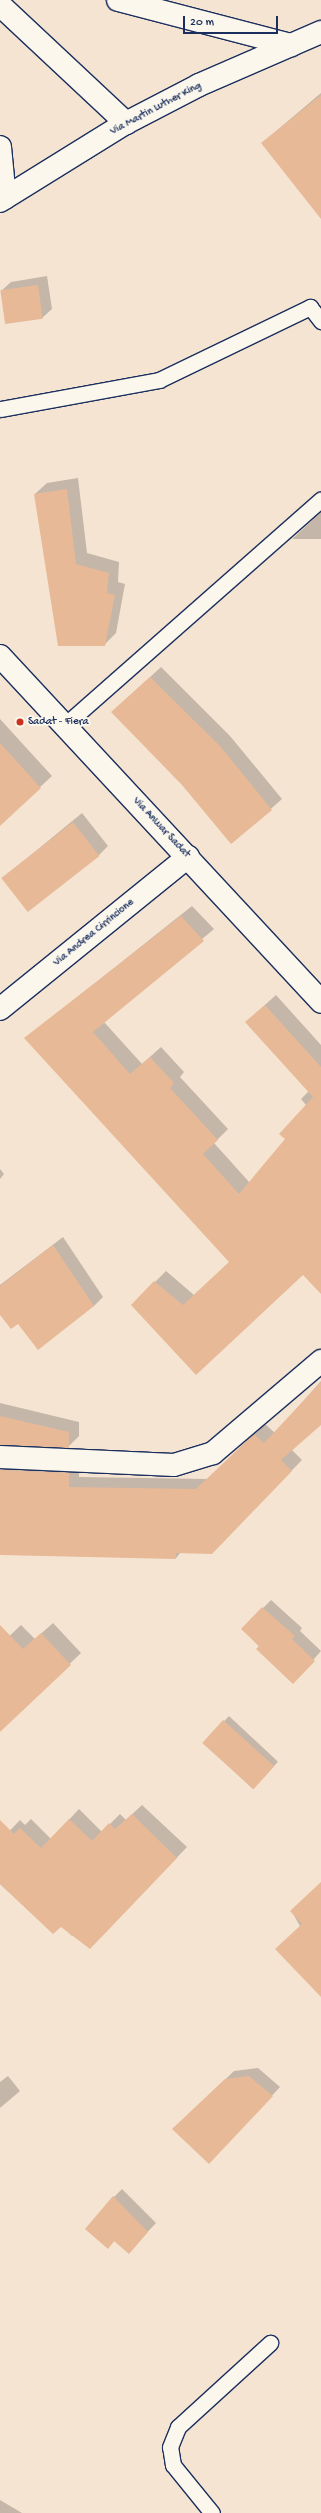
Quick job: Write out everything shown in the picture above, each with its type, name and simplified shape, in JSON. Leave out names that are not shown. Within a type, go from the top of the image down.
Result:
[{"type":"street","points":[[118,0],[291,45]]},
{"type":"street","points":[[0,5],[126,123]]},
{"type":"street","name":"Via Martin Luther King","points":[[2,199],[126,123],[321,32]]},
{"type":"street","points":[[0,147],[2,199]]},
{"type":"street","name":"Via Anwar Sadat","points":[[0,656],[65,724],[321,1002]]},
{"type":"street","name":"Via Andrea Cirrincione","points":[[0,1009],[188,857]]},
{"type":"street","points":[[0,1457],[174,1465],[213,1453],[321,1361]]},
{"type":"lane","points":[[0,409],[159,380],[310,307],[321,321]]},
{"type":"lane","points":[[65,724],[321,499]]},
{"type":"lane","points":[[212,2513],[173,2465],[170,2447],[178,2427],[270,2343]]},
{"type":"building","points":[[321,95],[321,219],[261,143]]},
{"type":"building","points":[[38,285],[43,319],[5,324],[0,290]]},
{"type":"building","points":[[67,489],[76,564],[109,573],[107,593],[115,595],[105,646],[58,646],[34,494]]},
{"type":"building","points":[[150,677],[220,746],[272,810],[231,844],[182,785],[111,712]]},
{"type":"building","points":[[0,743],[41,788],[0,826]]},
{"type":"building","points":[[73,822],[99,856],[28,912],[1,878]]},
{"type":"building","points":[[181,916],[204,941],[93,1032],[130,1074],[150,1057],[174,1083],[170,1088],[218,1140],[203,1154],[239,1194],[285,1139],[279,1134],[313,1097],[245,1022],[265,1005],[321,1067],[321,1294],[303,1275],[196,1375],[131,1305],[154,1281],[183,1305],[229,1262],[24,1038]]},
{"type":"building","points":[[53,1245],[94,1306],[38,1350],[18,1324],[11,1329],[0,1315],[0,1286]]},
{"type":"building","points":[[321,1382],[321,1425],[281,1460],[292,1471],[212,1554],[176,1553],[176,1559],[0,1555],[0,1470],[69,1473],[69,1487],[196,1489],[254,1434],[264,1443]]},
{"type":"building","points":[[0,1416],[69,1432],[69,1448],[0,1445]]},
{"type":"building","points":[[262,1607],[295,1636],[292,1639],[315,1661],[293,1684],[256,1649],[259,1646],[241,1629]]},
{"type":"building","points":[[0,1625],[23,1649],[41,1633],[71,1665],[0,1732]]},
{"type":"building","points":[[223,1720],[274,1766],[254,1789],[202,1743]]},
{"type":"building","points":[[132,1814],[177,1858],[90,1949],[61,1927],[53,1934],[0,1884],[0,1820],[14,1834],[20,1828],[41,1848],[69,1819],[92,1841],[109,1823],[115,1829]]},
{"type":"building","points":[[321,1882],[321,1997],[275,1949],[302,1924],[290,1911]]},
{"type":"building","points":[[249,2076],[273,2096],[209,2164],[172,2129],[225,2079]]},
{"type":"building","points":[[113,2196],[148,2232],[129,2254],[114,2241],[108,2249],[85,2229]]},
{"type":"place","name":"Sadat - Fiera","points":[[20,722]]}]
